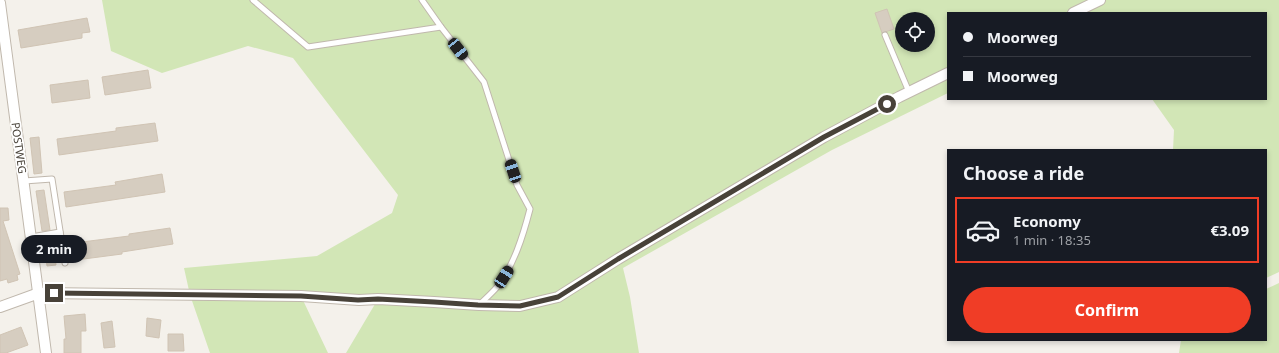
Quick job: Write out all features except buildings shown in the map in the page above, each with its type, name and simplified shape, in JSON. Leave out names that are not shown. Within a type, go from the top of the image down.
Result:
[{"type":"street","points":[[1075,12],[1100,0]]},
{"type":"street","name":"POSTWEG","points":[[0,3],[46,353]]},
{"type":"street","points":[[0,307],[39,293],[301,296],[358,300],[378,299],[520,306],[558,297],[618,259],[824,137],[947,73]]},
{"type":"lane","points":[[253,0],[308,47],[441,27]]},
{"type":"lane","points":[[422,0],[484,82],[517,185],[530,209],[522,237],[510,266],[497,287],[478,305]]},
{"type":"lane","points":[[886,35],[909,92]]},
{"type":"lane","points":[[24,181],[52,179],[65,263]]},
{"type":"lane","points":[[31,237],[60,232]]},
{"type":"green space","points":[[102,0],[1279,0],[1279,272],[1267,278],[1267,149],[1173,149],[1174,130],[1153,100],[1267,100],[1267,12],[947,12],[947,93],[832,150],[623,268],[630,297],[639,353],[346,353],[378,299],[301,296],[328,353],[210,353],[190,295],[184,268],[317,256],[392,213],[398,195],[293,58],[248,46],[162,73],[111,51]]},
{"type":"green space","points":[[1279,283],[1279,353],[1179,353],[1181,341],[1267,341],[1267,289]]},
{"type":"route","points":[[54,293],[301,296],[358,300],[378,299],[520,306],[558,297],[586,278],[824,137],[887,104]]}]
